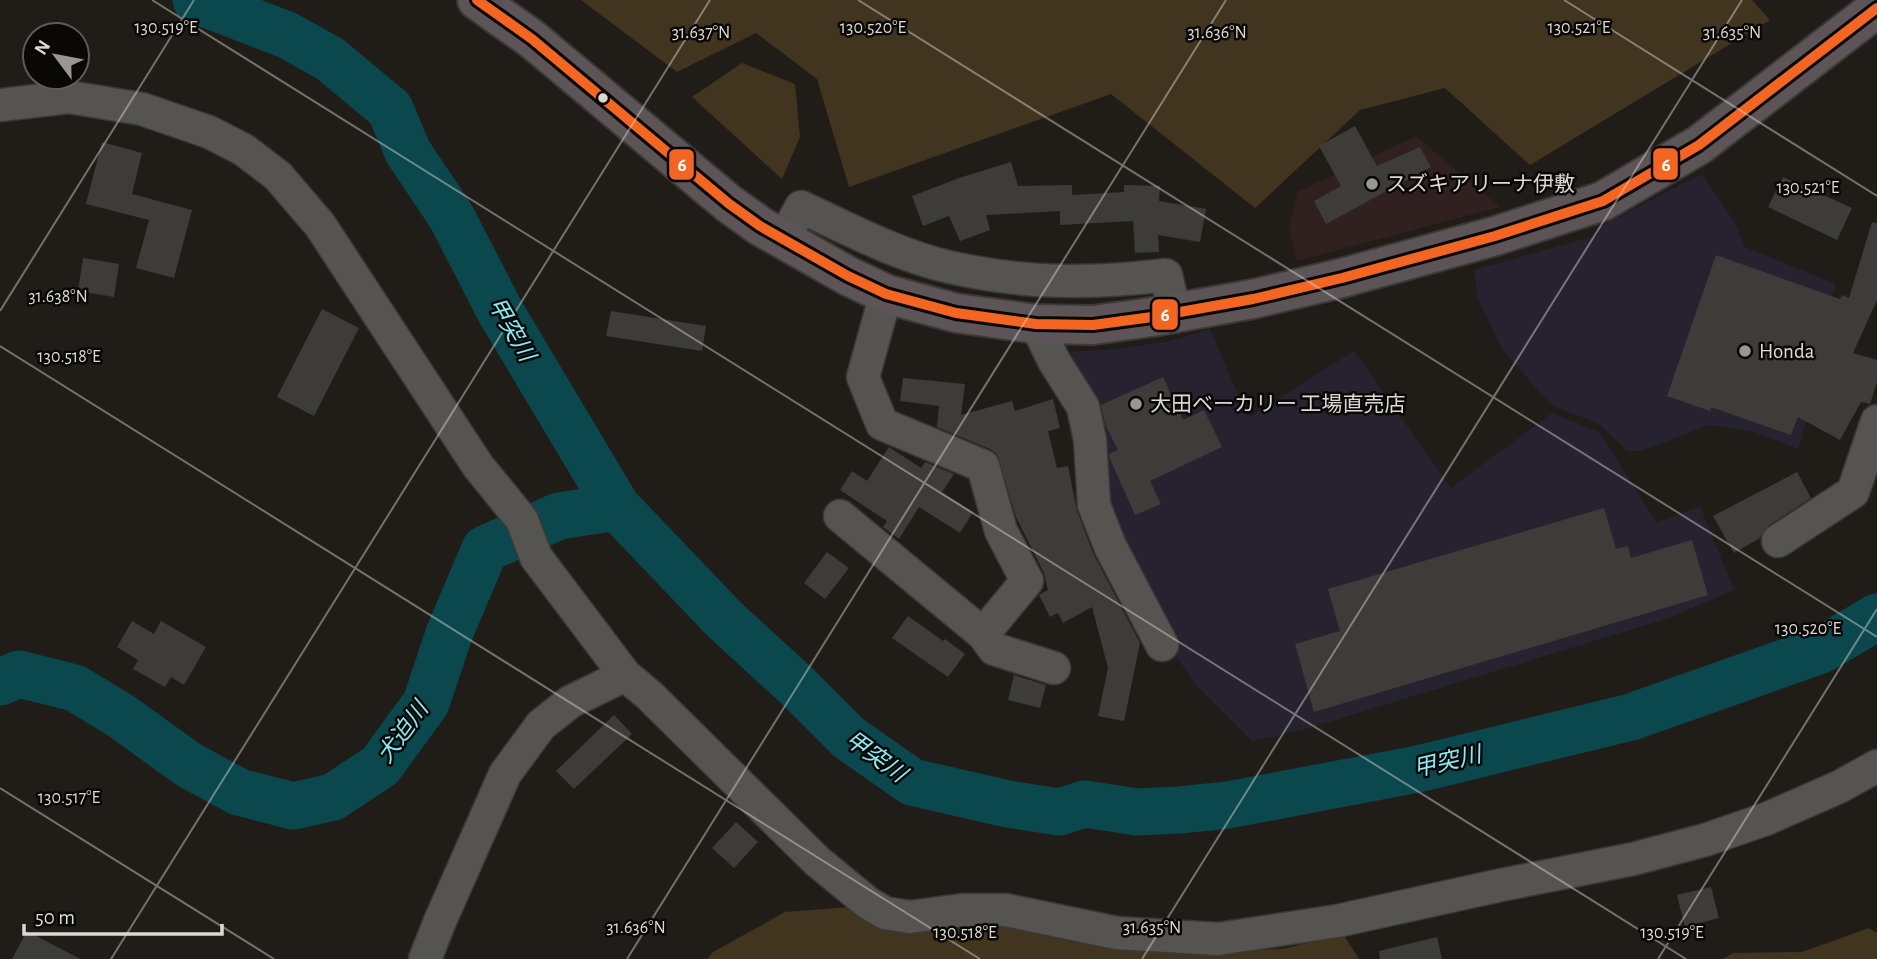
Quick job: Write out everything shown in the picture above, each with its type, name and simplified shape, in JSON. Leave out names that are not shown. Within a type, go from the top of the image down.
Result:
[{"type":"highway","points":[[477,0],[532,39],[728,203],[783,240],[848,276],[886,293],[956,313],[1036,324],[1093,325],[1253,299],[1342,278],[1496,236],[1603,201],[1699,145],[1877,8]]},
{"type":"street","points":[[0,105],[69,97],[142,109],[209,132],[244,150],[278,176],[320,225],[478,466],[522,520],[536,557],[625,676],[659,705],[817,860],[868,903],[885,913],[910,917],[962,910],[1006,910],[1117,933],[1218,939],[1336,921],[1501,884],[1633,859],[1705,840],[1766,819],[1839,787],[1877,766]]},
{"type":"street","points":[[783,240],[801,207],[882,244],[948,267],[1025,280],[1107,282],[1166,275],[1175,313]]},
{"type":"street","points":[[886,293],[863,377],[882,424],[983,466],[1000,531],[1027,580],[983,634]]},
{"type":"street","points":[[1036,324],[1054,361],[1083,407],[1090,440],[1094,505],[1110,546],[1162,645]]},
{"type":"street","points":[[1778,541],[1853,492],[1877,421]]},
{"type":"street","points":[[841,516],[983,634],[994,649],[1054,668]]},
{"type":"street","points":[[425,959],[472,844],[505,774],[541,725],[570,702],[625,676]]},
{"type":"shaded area","points":[[581,0],[1752,0],[1770,20],[1530,165],[1445,88],[1360,110],[1255,208],[1111,94],[849,187],[817,79],[756,33],[677,72]]},
{"type":"shaded area","points":[[742,63],[795,84],[800,137],[782,179],[692,97]]},
{"type":"shaded area","points":[[1416,136],[1500,207],[1297,261],[1289,230],[1298,192]]},
{"type":"shaded area","points":[[1702,174],[1735,223],[1745,247],[1836,284],[1818,337],[1830,343],[1798,449],[1755,432],[1709,425],[1641,451],[1627,451],[1598,423],[1555,407],[1540,393],[1501,347],[1478,299],[1474,270],[1599,235],[1597,228]]},
{"type":"shaded area","points":[[1210,329],[1248,418],[1354,351],[1451,488],[1552,413],[1600,433],[1657,523],[1700,506],[1734,590],[1669,618],[1302,730],[1252,741],[1196,685],[1172,650],[1103,509],[1063,352],[1120,349],[1169,341]]},
{"type":"shaded area","points":[[851,907],[870,923],[909,928],[992,924],[1073,942],[1171,952],[1283,949],[1343,934],[1359,959],[707,959],[713,952],[785,912]]},
{"type":"shaded area","points":[[1869,928],[1877,933],[1877,959],[1723,959],[1733,953],[1802,952]]},
{"type":"building","name":"スズキアリーナ伊敷","points":[[1355,126],[1377,166],[1420,147],[1431,167],[1326,224],[1314,201],[1341,186],[1319,146]]},
{"type":"building","points":[[102,142],[142,153],[132,194],[192,210],[174,278],[136,268],[149,220],[86,204]]},
{"type":"building","points":[[1011,162],[1018,186],[1072,185],[1072,195],[1124,192],[1124,185],[1160,186],[1159,201],[1206,209],[1200,242],[1158,235],[1159,252],[1135,253],[1133,221],[1060,225],[1060,211],[986,215],[990,230],[960,241],[949,216],[923,226],[912,196]]},
{"type":"building","points":[[1783,177],[1852,208],[1837,240],[1768,207]]},
{"type":"building","points":[[1872,222],[1877,223],[1877,300],[1853,353],[1877,360],[1877,382],[1870,404],[1861,402],[1840,440],[1798,417],[1791,435],[1711,407],[1710,411],[1667,396],[1716,255],[1840,299],[1842,295],[1849,298]]},
{"type":"building","points":[[83,258],[119,264],[114,297],[78,291]]},
{"type":"building","points":[[322,309],[359,328],[314,416],[277,397]]},
{"type":"building","points":[[611,311],[706,326],[702,351],[606,336]]},
{"type":"building","points":[[1163,377],[1183,420],[1204,410],[1222,447],[1150,481],[1161,504],[1135,515],[1110,459],[1109,454],[1118,450],[1105,424],[1101,405]]},
{"type":"building","points":[[903,378],[965,384],[961,415],[1012,401],[1015,411],[1053,399],[1060,428],[1048,431],[1057,468],[1068,466],[1077,511],[1093,553],[1140,643],[1124,721],[1098,716],[1108,668],[1092,607],[1063,623],[1058,613],[1050,617],[1039,595],[1048,590],[1044,573],[1016,517],[997,454],[937,427],[939,406],[900,401]]},
{"type":"building","points":[[889,447],[921,468],[925,462],[954,474],[942,492],[973,512],[960,533],[919,507],[899,539],[883,527],[887,521],[840,490],[852,471],[867,481]]},
{"type":"building","points":[[1797,472],[1811,498],[1768,526],[1760,538],[1734,553],[1713,516]]},
{"type":"building","points":[[1604,508],[1616,549],[1628,546],[1631,558],[1692,540],[1708,595],[1314,712],[1295,644],[1340,631],[1328,589]]},
{"type":"building","points":[[827,552],[849,568],[825,599],[804,583]]},
{"type":"building","points":[[908,616],[965,654],[948,677],[892,638]]},
{"type":"building","points":[[132,621],[154,634],[161,621],[206,647],[184,685],[171,677],[165,687],[133,669],[138,660],[117,647]]},
{"type":"building","points":[[1014,675],[1046,685],[1040,708],[1008,700]]},
{"type":"building","points":[[614,715],[632,734],[574,789],[556,771]]},
{"type":"building","points":[[736,822],[758,842],[734,868],[712,848]]},
{"type":"building","points":[[1711,887],[1719,918],[1685,927],[1677,895]]},
{"type":"building","points":[[27,931],[80,959],[12,959]]},
{"type":"building","points":[[1437,937],[1442,959],[1380,959],[1379,951]]},
{"type":"waterway","name":"甲突川","points":[[196,0],[287,35],[330,59],[390,109],[408,152],[451,216],[500,311],[617,507],[725,620],[849,738],[912,782],[1008,804],[1059,812],[1085,804],[1137,812],[1228,805],[1418,769],[1631,717],[1821,650],[1877,617]]},
{"type":"waterway","name":"犬迫川","points":[[0,682],[19,674],[75,688],[121,716],[189,765],[239,792],[293,806],[333,797],[380,766],[426,703],[449,634],[485,549],[559,516],[617,507]]},
{"type":"transit line","name":"6","points":[[477,0],[532,39],[728,203],[760,226],[848,276],[886,294],[956,313],[1036,324],[1093,325],[1253,299],[1342,278],[1495,236],[1603,201],[1699,145],[1877,8]]},
{"type":"place","name":"スズキアリーナ伊敷","points":[[1372,184]]},
{"type":"place","name":"Honda","points":[[1745,351]]},
{"type":"place","name":"大田ベーカリー 工場直売店","points":[[1136,404]]}]
